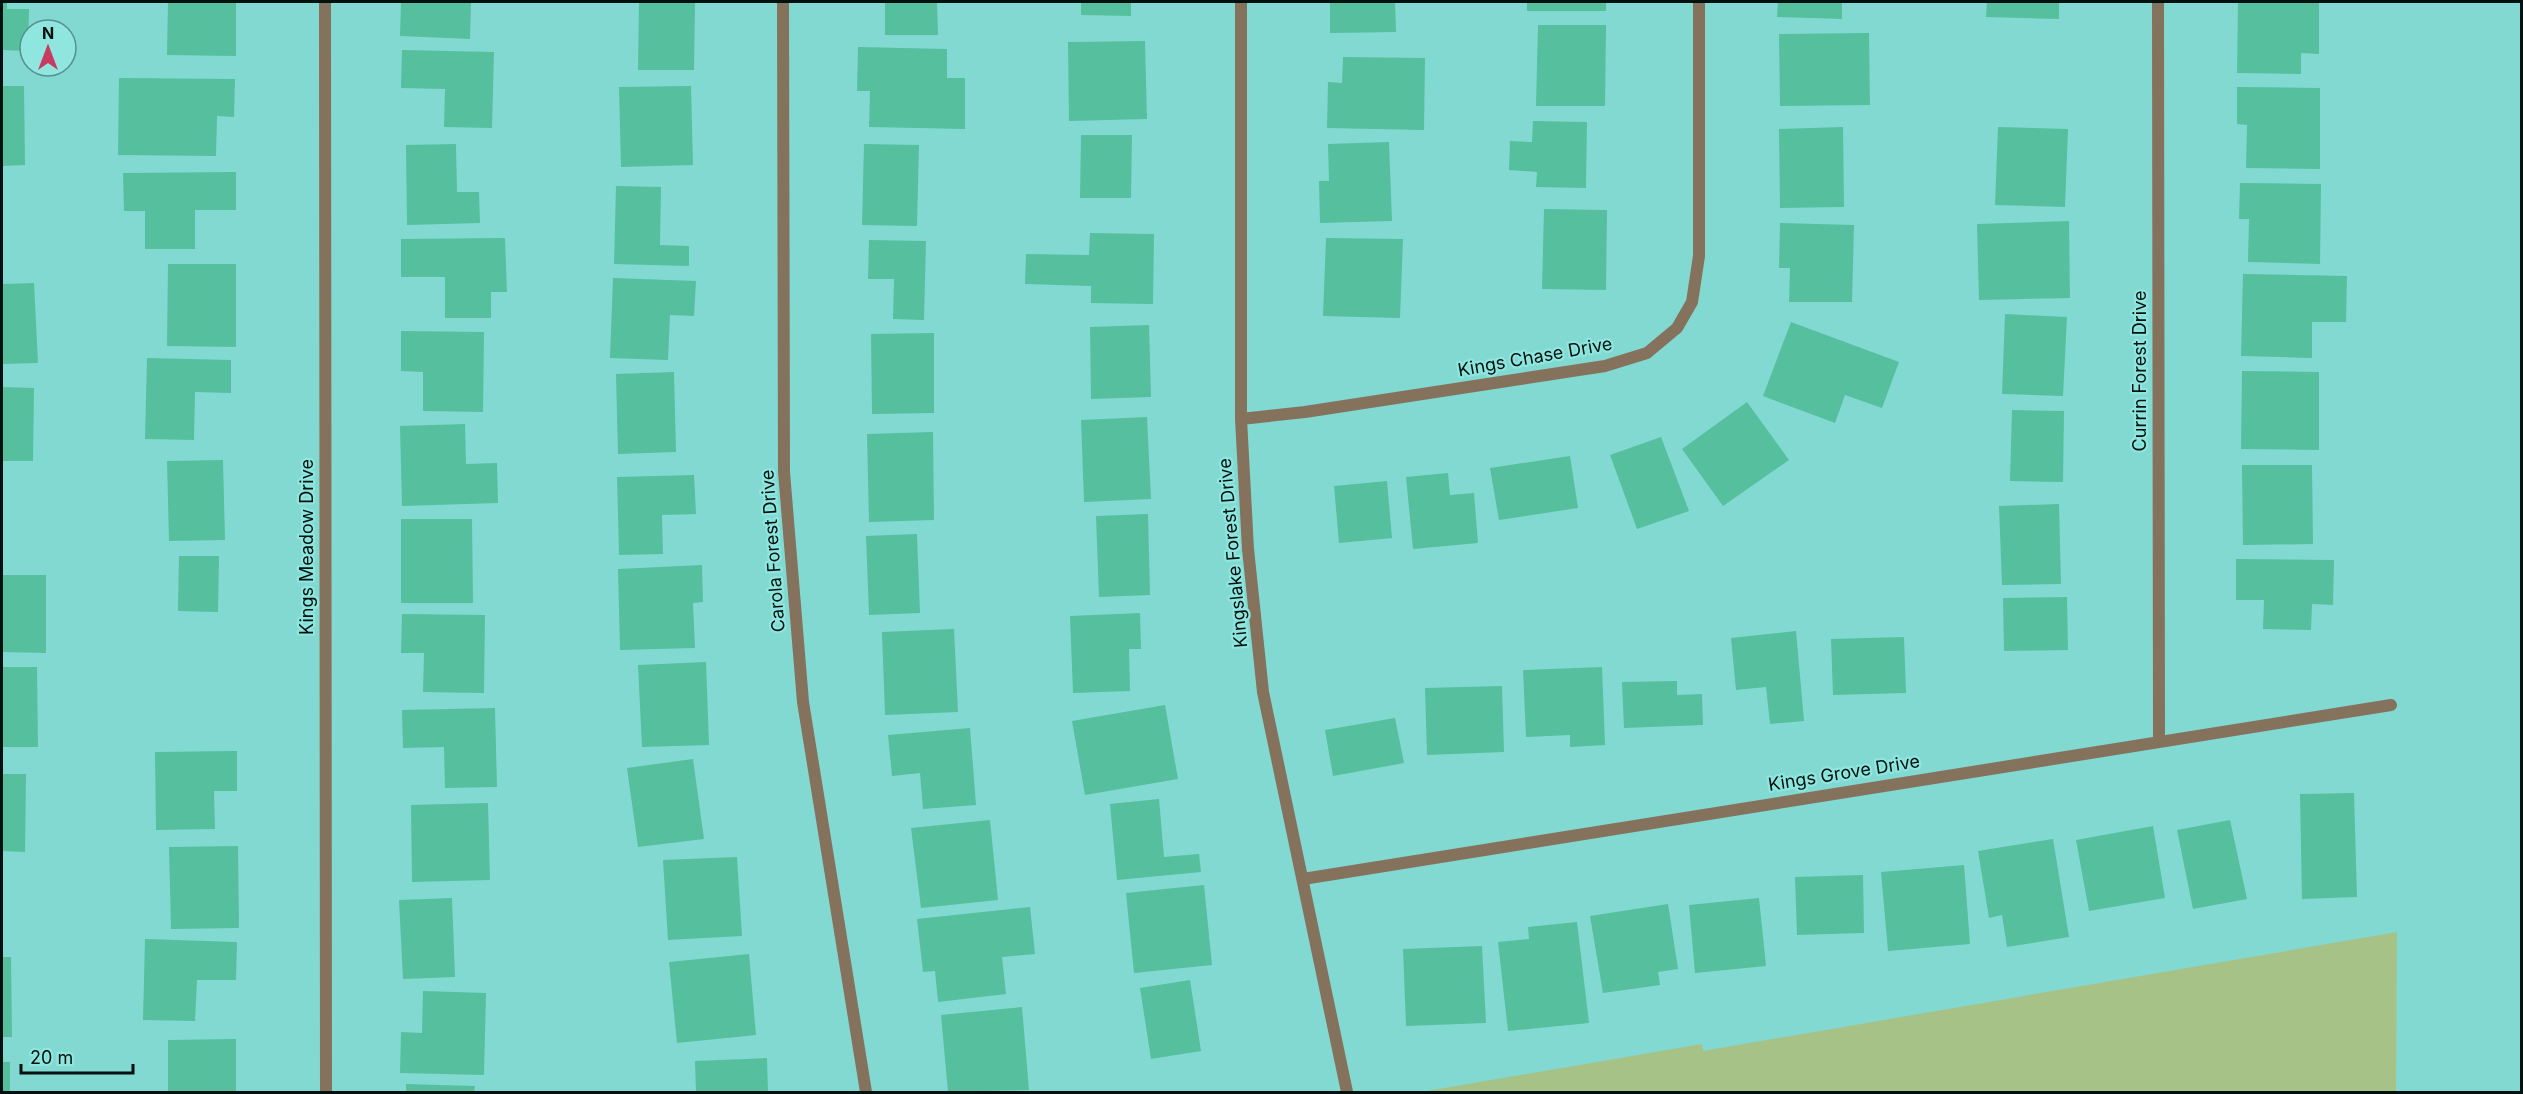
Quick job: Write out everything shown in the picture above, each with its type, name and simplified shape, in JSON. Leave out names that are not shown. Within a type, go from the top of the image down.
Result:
[{"type":"street","name":"Kings Meadow Drive","points":[[325,2],[326,1092]]},
{"type":"street","name":"Carola Forest Drive","points":[[783,2],[784,472],[803,702],[867,1092]]},
{"type":"street","name":"Kingslake Forest Drive","points":[[1241,2],[1241,419],[1248,549],[1263,692],[1347,1092]]},
{"type":"street","name":"Kings Chase Drive","points":[[1241,419],[1317,411],[1605,366],[1647,353],[1677,328],[1692,302],[1699,256],[1699,2]]},
{"type":"street","name":"Currin Forest Drive","points":[[2158,2],[2159,741]]},
{"type":"street","name":"Kings Grove Drive","points":[[1303,879],[2391,705]]},
{"type":"green space","points":[[2397,932],[2396,1092],[1421,1092],[1702,1044],[1703,1051]]},
{"type":"building","points":[[2,2],[7,2],[7,9],[29,9],[29,18],[18,18],[18,51],[2,50]]},
{"type":"building","points":[[168,2],[236,2],[236,56],[167,55]]},
{"type":"building","points":[[401,2],[471,2],[470,39],[400,36]]},
{"type":"building","points":[[639,2],[695,2],[694,70],[638,70]]},
{"type":"building","points":[[885,2],[937,2],[938,35],[885,35]]},
{"type":"building","points":[[1081,2],[1131,2],[1131,16],[1081,15]]},
{"type":"building","points":[[1330,2],[1395,2],[1396,32],[1330,33]]},
{"type":"building","points":[[1527,2],[1606,2],[1606,11],[1527,11]]},
{"type":"building","points":[[1778,2],[1842,2],[1842,19],[1777,17]]},
{"type":"building","points":[[1987,2],[2059,2],[2059,19],[1986,17]]},
{"type":"building","points":[[2238,2],[2319,2],[2319,54],[2301,53],[2301,74],[2237,73]]},
{"type":"building","points":[[1538,25],[1606,25],[1605,106],[1536,106]]},
{"type":"building","points":[[1869,33],[1870,105],[1780,106],[1779,34]]},
{"type":"building","points":[[1145,41],[1147,119],[1069,121],[1068,42]]},
{"type":"building","points":[[858,47],[947,49],[947,78],[965,78],[965,129],[869,127],[870,91],[857,91]]},
{"type":"building","points":[[402,50],[494,52],[492,128],[444,127],[445,89],[401,88]]},
{"type":"building","points":[[1343,57],[1425,58],[1424,130],[1327,128],[1328,82],[1342,83]]},
{"type":"building","points":[[119,78],[235,79],[234,117],[217,116],[216,156],[118,155]]},
{"type":"building","points":[[2,86],[24,86],[25,165],[2,166]]},
{"type":"building","points":[[691,86],[693,165],[621,167],[619,87]]},
{"type":"building","points":[[2237,87],[2320,88],[2320,169],[2246,168],[2247,125],[2237,124]]},
{"type":"building","points":[[1533,121],[1587,122],[1586,188],[1536,187],[1537,172],[1509,170],[1510,141],[1532,142]]},
{"type":"building","points":[[1843,127],[1844,207],[1780,208],[1779,129]]},
{"type":"building","points":[[1998,127],[2068,129],[2065,207],[1995,205]]},
{"type":"building","points":[[1081,135],[1132,135],[1131,198],[1080,198]]},
{"type":"building","points":[[1389,142],[1392,221],[1320,223],[1319,181],[1329,181],[1328,144]]},
{"type":"building","points":[[456,144],[457,192],[479,192],[480,223],[407,225],[406,145]]},
{"type":"building","points":[[864,144],[919,145],[917,226],[862,225]]},
{"type":"building","points":[[236,172],[236,210],[195,210],[195,249],[145,249],[145,211],[124,211],[123,173]]},
{"type":"building","points":[[2240,183],[2321,184],[2320,264],[2248,262],[2249,219],[2239,219]]},
{"type":"building","points":[[616,186],[661,187],[660,245],[689,246],[689,266],[614,264]]},
{"type":"building","points":[[1544,209],[1607,210],[1606,290],[1542,289]]},
{"type":"building","points":[[2069,221],[2070,298],[1979,300],[1977,224]]},
{"type":"building","points":[[1780,223],[1854,225],[1852,302],[1789,302],[1790,268],[1779,268]]},
{"type":"building","points":[[1090,233],[1154,234],[1153,304],[1091,303],[1091,286],[1025,284],[1026,254],[1089,255]]},
{"type":"building","points":[[505,238],[507,292],[491,292],[491,318],[445,318],[445,277],[401,277],[401,239]]},
{"type":"building","points":[[1326,238],[1403,239],[1400,318],[1323,316]]},
{"type":"building","points":[[869,240],[926,241],[924,320],[893,319],[894,279],[868,279]]},
{"type":"building","points":[[168,264],[236,264],[236,347],[167,346]]},
{"type":"building","points":[[2243,274],[2347,276],[2346,322],[2312,322],[2312,358],[2241,356]]},
{"type":"building","points":[[613,278],[696,281],[694,316],[670,315],[668,360],[610,358]]},
{"type":"building","points":[[34,283],[38,363],[2,364],[2,284]]},
{"type":"building","points":[[2005,314],[2067,317],[2063,396],[2002,394]]},
{"type":"building","points":[[1791,322],[1899,362],[1882,408],[1845,395],[1835,423],[1763,396]]},
{"type":"building","points":[[1149,325],[1151,397],[1091,399],[1090,327]]},
{"type":"building","points":[[401,331],[484,332],[483,412],[423,411],[423,372],[401,371]]},
{"type":"building","points":[[934,333],[934,413],[872,414],[871,334]]},
{"type":"building","points":[[147,358],[231,360],[231,393],[195,392],[194,440],[145,439]]},
{"type":"building","points":[[2242,371],[2319,372],[2319,450],[2241,449]]},
{"type":"building","points":[[674,372],[676,452],[618,454],[616,374]]},
{"type":"building","points":[[2,387],[34,388],[33,461],[2,461]]},
{"type":"building","points":[[1747,402],[1789,460],[1723,506],[1682,449]]},
{"type":"building","points":[[2012,410],[2064,411],[2063,482],[2010,481]]},
{"type":"building","points":[[1147,417],[1151,499],[1084,502],[1081,420]]},
{"type":"building","points":[[465,424],[466,464],[497,463],[498,503],[402,506],[400,426]]},
{"type":"building","points":[[933,432],[934,520],[869,522],[867,434]]},
{"type":"building","points":[[1661,437],[1689,511],[1637,529],[1610,455]]},
{"type":"building","points":[[1570,456],[1578,508],[1499,520],[1490,468]]},
{"type":"building","points":[[223,460],[225,540],[169,541],[167,461]]},
{"type":"building","points":[[2242,465],[2312,465],[2313,544],[2243,545]]},
{"type":"building","points":[[1448,473],[1450,495],[1474,493],[1478,543],[1413,549],[1406,477]]},
{"type":"building","points":[[694,475],[696,514],[662,515],[663,554],[619,555],[617,477]]},
{"type":"building","points":[[1387,481],[1392,538],[1339,543],[1334,486]]},
{"type":"building","points":[[2059,504],[2061,584],[2002,585],[1999,506]]},
{"type":"building","points":[[1148,514],[1150,595],[1099,597],[1096,516]]},
{"type":"building","points":[[401,519],[472,519],[473,603],[401,603]]},
{"type":"building","points":[[917,534],[920,613],[869,615],[866,536]]},
{"type":"building","points":[[179,556],[219,556],[218,612],[178,611]]},
{"type":"building","points":[[2236,559],[2334,560],[2333,605],[2312,604],[2311,630],[2263,629],[2264,600],[2236,600]]},
{"type":"building","points":[[702,565],[703,602],[693,603],[695,648],[620,650],[618,569]]},
{"type":"building","points":[[2,575],[46,575],[46,653],[2,652]]},
{"type":"building","points":[[2067,597],[2068,650],[2004,651],[2003,598]]},
{"type":"building","points":[[1140,613],[1141,649],[1129,649],[1130,691],[1073,693],[1070,616]]},
{"type":"building","points":[[402,614],[485,615],[484,693],[423,692],[424,653],[401,653]]},
{"type":"building","points":[[954,629],[958,712],[885,715],[882,632]]},
{"type":"building","points":[[1796,631],[1804,721],[1770,724],[1766,687],[1736,690],[1731,638]]},
{"type":"building","points":[[1904,637],[1906,693],[1833,695],[1831,639]]},
{"type":"building","points":[[706,662],[709,745],[642,747],[638,665]]},
{"type":"building","points":[[2,667],[37,667],[38,747],[2,747]]},
{"type":"building","points":[[1602,667],[1605,745],[1570,747],[1570,735],[1526,737],[1523,670]]},
{"type":"building","points":[[1677,681],[1677,695],[1702,694],[1703,725],[1624,728],[1622,682]]},
{"type":"building","points":[[1502,686],[1504,752],[1427,755],[1425,688]]},
{"type":"building","points":[[1165,705],[1178,779],[1085,795],[1072,721]]},
{"type":"building","points":[[495,708],[497,787],[445,788],[444,747],[403,748],[402,710]]},
{"type":"building","points":[[1395,718],[1404,763],[1333,776],[1325,730]]},
{"type":"building","points":[[970,728],[976,805],[923,809],[920,773],[892,776],[888,735]]},
{"type":"building","points":[[237,751],[237,791],[214,791],[215,829],[156,830],[155,752]]},
{"type":"building","points":[[693,759],[704,839],[638,847],[627,768]]},
{"type":"building","points":[[2,774],[26,774],[25,852],[2,851]]},
{"type":"building","points":[[2354,793],[2357,897],[2302,899],[2300,794]]},
{"type":"building","points":[[1159,799],[1164,857],[1199,854],[1201,872],[1117,880],[1110,804]]},
{"type":"building","points":[[488,803],[490,880],[412,882],[411,805]]},
{"type":"building","points":[[990,820],[998,900],[921,908],[911,828]]},
{"type":"building","points":[[2230,820],[2247,899],[2193,909],[2177,830]]},
{"type":"building","points":[[2153,826],[2165,898],[2089,911],[2076,840]]},
{"type":"building","points":[[2053,839],[2069,937],[2007,947],[2002,915],[1989,918],[1978,851]]},
{"type":"building","points":[[238,846],[239,928],[171,929],[169,847]]},
{"type":"building","points":[[737,857],[742,936],[668,940],[663,860]]},
{"type":"building","points":[[1964,865],[1970,944],[1888,951],[1881,872]]},
{"type":"building","points":[[1863,875],[1864,933],[1797,935],[1795,877]]},
{"type":"building","points":[[1204,885],[1212,965],[1134,973],[1126,893]]},
{"type":"building","points":[[452,898],[455,977],[403,979],[399,900]]},
{"type":"building","points":[[1759,898],[1766,966],[1695,973],[1689,905]]},
{"type":"building","points":[[1668,904],[1678,969],[1658,972],[1660,985],[1603,993],[1590,916]]},
{"type":"building","points":[[1030,907],[1035,954],[1002,957],[1006,994],[938,1002],[935,971],[923,972],[917,919]]},
{"type":"building","points":[[1577,922],[1589,1023],[1508,1031],[1498,942],[1529,939],[1528,927]]},
{"type":"building","points":[[145,939],[237,942],[236,980],[197,980],[195,1021],[143,1020]]},
{"type":"building","points":[[1482,946],[1486,1023],[1406,1026],[1403,949]]},
{"type":"building","points":[[749,954],[756,1035],[677,1043],[669,962]]},
{"type":"building","points":[[2,957],[11,957],[12,1037],[2,1037]]},
{"type":"building","points":[[1190,980],[1201,1051],[1151,1059],[1140,988]]},
{"type":"building","points":[[423,991],[486,993],[484,1075],[400,1073],[401,1032],[422,1033]]},
{"type":"building","points":[[1022,1007],[1029,1090],[948,1092],[941,1015]]},
{"type":"building","points":[[236,1039],[236,1092],[168,1092],[168,1040]]},
{"type":"building","points":[[767,1058],[768,1092],[696,1092],[695,1061]]},
{"type":"building","points":[[2,1062],[10,1062],[10,1092],[2,1092]]},
{"type":"building","points":[[406,1084],[475,1086],[474,1092],[406,1092]]}]
